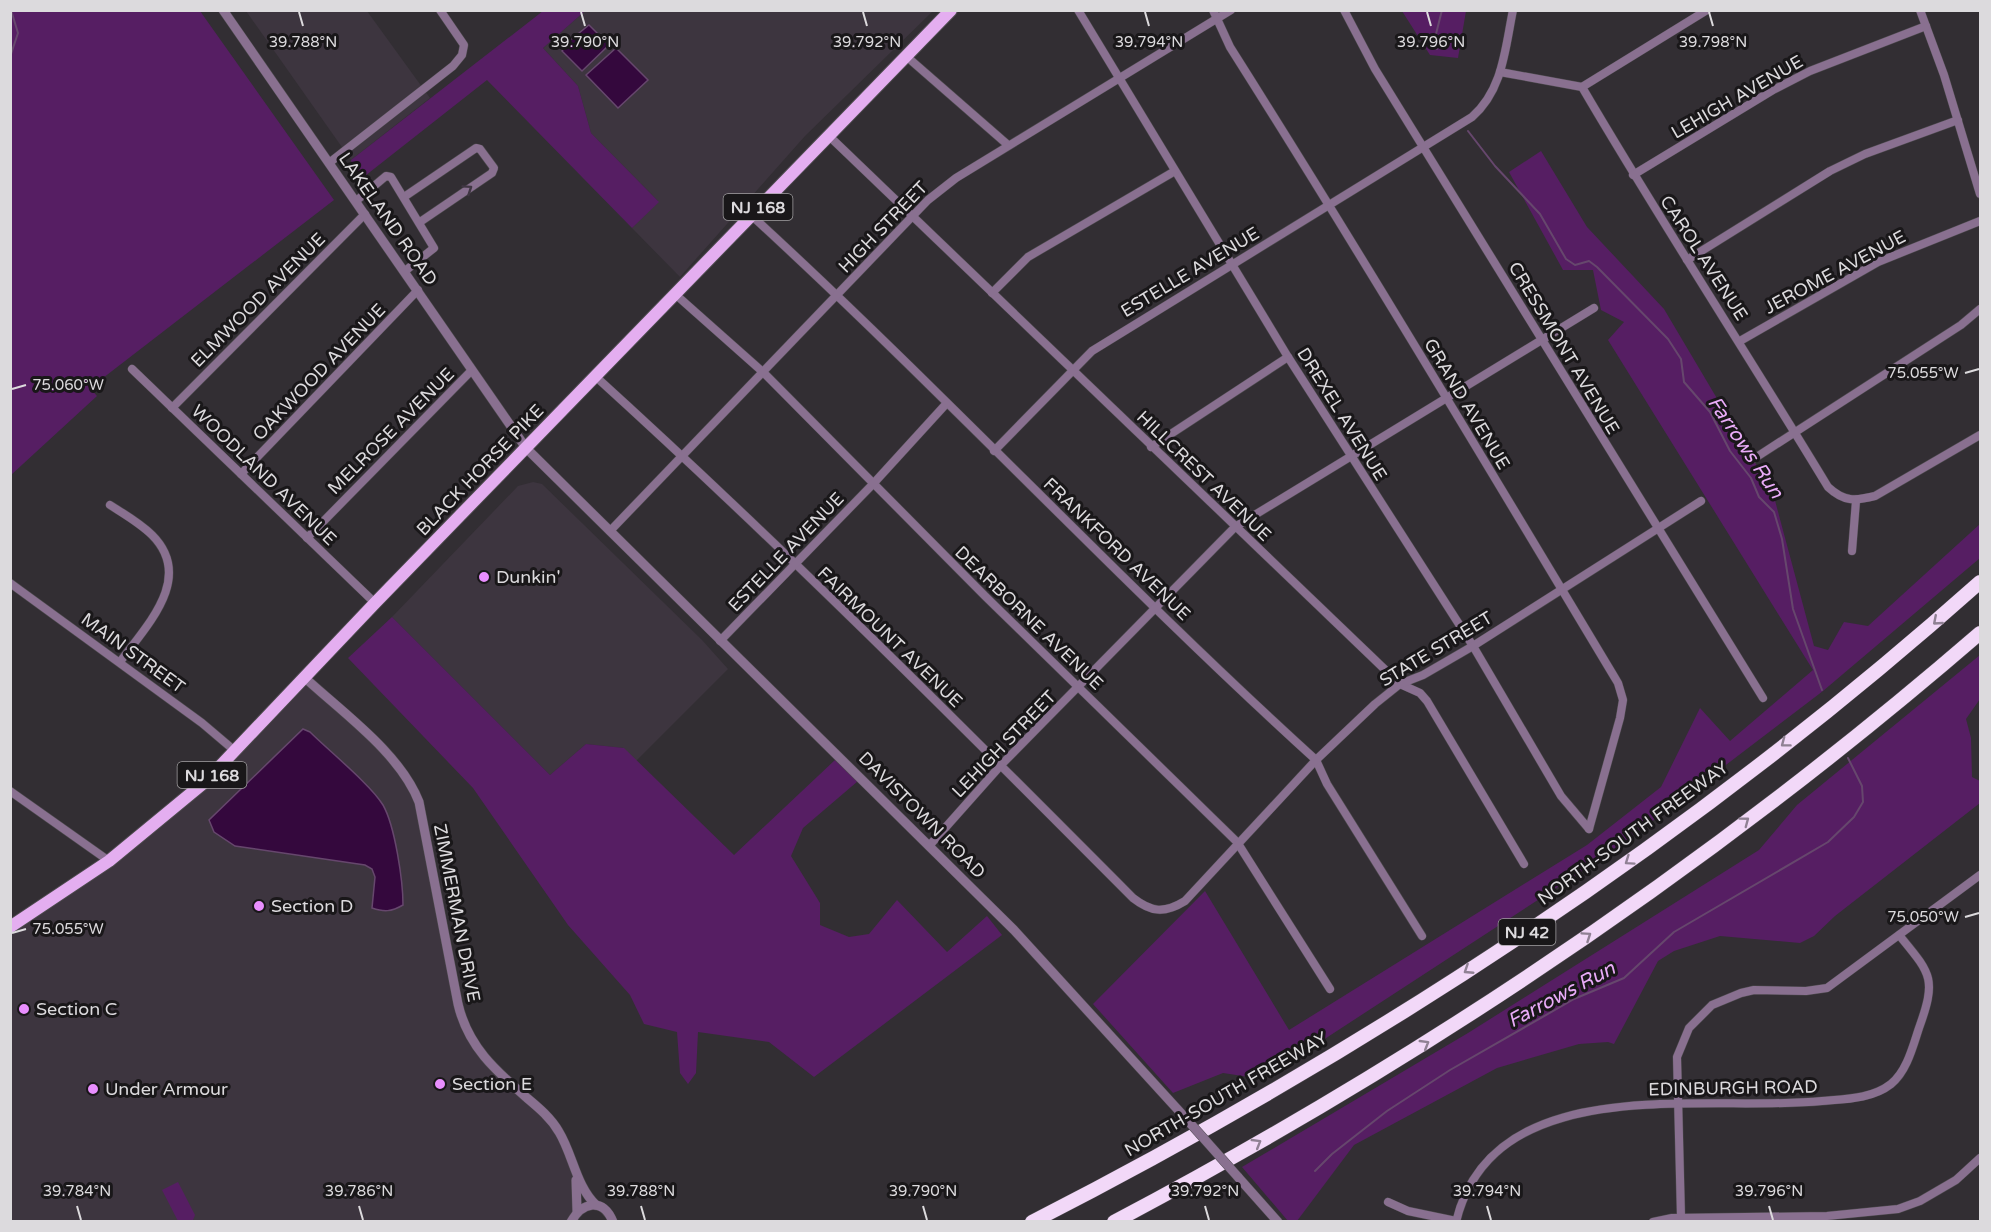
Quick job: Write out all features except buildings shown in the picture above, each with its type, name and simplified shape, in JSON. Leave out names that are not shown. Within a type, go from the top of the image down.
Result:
[{"type":"highway","name":"NORTH-SOUTH FREEWAY","points":[[1032,1221],[1197,1135],[1538,926],[1651,846],[1845,699],[1980,582]]},
{"type":"highway","name":"NJ 42","points":[[1114,1221],[1209,1171],[1444,1033],[1622,913],[1806,776],[1980,633]]},
{"type":"main road","name":"BLACK HORSE PIKE","points":[[10,927],[110,861],[176,807],[235,751],[375,603],[951,10]]},
{"type":"street","name":"LAKELAND ROAD","points":[[223,10],[526,448]]},
{"type":"street","points":[[329,163],[439,78],[462,55],[464,45],[440,10]]},
{"type":"street","name":"DREXEL AVENUE","points":[[1078,10],[1288,357],[1473,646],[1561,796],[1588,829]]},
{"type":"street","name":"HIGH STREET","points":[[610,531],[928,200],[956,178],[1120,77],[1216,14],[1231,10]]},
{"type":"street","name":"CRESSMONT AVENUE","points":[[1344,10],[1375,69],[1762,698]]},
{"type":"street","name":"ESTELLE AVENUE","points":[[994,451],[1073,368],[1116,334],[1425,147],[1484,107],[1490,99],[1500,72],[1513,10]]},
{"type":"street","points":[[1500,72],[1582,87],[1707,10]]},
{"type":"street","points":[[1920,10],[1958,120],[1980,194]]},
{"type":"street","name":"GRAND AVENUE","points":[[1216,14],[1230,47],[1395,310],[1622,692],[1620,718],[1588,829]]},
{"type":"street","name":"LEHIGH AVENUE","points":[[1634,175],[1773,90],[1810,71],[1926,26]]},
{"type":"street","points":[[906,56],[1008,145]]},
{"type":"street","name":"CAROL AVENUE","points":[[1582,87],[1634,175],[1740,341],[1828,487],[1845,500],[1856,501]]},
{"type":"street","points":[[1687,260],[1830,171],[1865,154],[1958,120]]},
{"type":"street","name":"HILLCREST AVENUE","points":[[828,135],[1400,684],[1420,693],[1427,701],[1524,864]]},
{"type":"street","points":[[404,197],[476,148],[480,149],[494,168],[492,173],[420,222]]},
{"type":"street","points":[[992,293],[1028,257],[1175,171]]},
{"type":"street","points":[[356,201],[388,176],[404,197],[434,248],[405,271]]},
{"type":"street","name":"ELMWOOD AVENUE","points":[[172,408],[365,214]]},
{"type":"street","name":"FRANKFORD AVENUE","points":[[751,215],[838,295],[994,451],[1316,760],[1327,784],[1422,936]]},
{"type":"street","name":"JEROME AVENUE","points":[[1740,341],[1878,262],[1980,221]]},
{"type":"street","name":"OAKWOOD AVENUE","points":[[241,474],[418,290]]},
{"type":"street","name":"DEARBORNE AVENUE","points":[[675,294],[764,373],[873,484],[1237,842],[1330,989]]},
{"type":"street","name":"LEHIGH STREET","points":[[929,846],[1001,765],[1080,688],[1235,527],[1594,308]]},
{"type":"street","points":[[1755,458],[1960,325],[1980,309]]},
{"type":"street","points":[[1151,447],[1288,357]]},
{"type":"street","name":"WOODLAND AVENUE","points":[[132,369],[375,603]]},
{"type":"street","name":"MELROSE AVENUE","points":[[307,538],[472,370]]},
{"type":"street","name":"FAIRMOUNT AVENUE","points":[[595,376],[683,456],[1001,765],[1133,898],[1152,910],[1167,910]]},
{"type":"street","name":"ESTELLE AVENUE","points":[[720,641],[873,484],[946,404]]},
{"type":"street","points":[[1852,551],[1856,501],[1875,496],[1980,435]]},
{"type":"street","name":"DAVISTOWN ROAD","points":[[526,448],[1014,930],[1278,1221]]},
{"type":"street","name":"STATE STREET","points":[[1167,910],[1185,901],[1237,842],[1316,760],[1375,704],[1400,684],[1423,675],[1473,646],[1659,530],[1701,501]]},
{"type":"street","points":[[110,505],[147,531],[159,543],[170,575],[162,602],[120,662]]},
{"type":"street","name":"MAIN STREET","points":[[10,583],[120,662],[235,751]]},
{"type":"street","name":"ZIMMERMAN DRIVE","points":[[304,677],[392,759],[409,782],[421,811],[464,1027],[483,1057],[552,1121],[586,1194],[596,1205],[607,1211],[613,1221]]},
{"type":"street","points":[[10,791],[110,861]]},
{"type":"street","points":[[1681,1217],[1677,1057],[1679,1047],[1689,1028],[1712,1005],[1728,997],[1754,990],[1806,991],[1827,988],[1980,875]]},
{"type":"street","name":"EDINBURGH ROAD","points":[[1456,1221],[1471,1182],[1488,1158],[1512,1139],[1545,1122],[1579,1113],[1634,1105],[1817,1102],[1861,1097],[1891,1084],[1908,1058],[1931,989],[1925,966],[1899,935]]},
{"type":"street","points":[[1653,1221],[1681,1217],[1827,1219],[1898,1209],[1913,1204],[1956,1180],[1980,1158]]},
{"type":"street","name":"ZIMMERMAN DRIVE","points":[[572,1160],[578,1192],[577,1211]]},
{"type":"street","points":[[1388,1203],[1408,1211],[1456,1221]]},
{"type":"street","points":[[571,1221],[577,1211],[596,1205]]},
{"type":"shaded area","points":[[11,10],[200,11],[334,200],[90,388],[97,396],[11,475]]},
{"type":"shaded area","points":[[246,11],[367,11],[430,98],[351,160]]},
{"type":"shaded area","points":[[543,11],[585,11],[543,48],[578,86],[591,133],[659,202],[632,228],[487,80],[356,183],[351,160]]},
{"type":"shaded area","points":[[585,11],[933,11],[805,136],[680,277],[632,228],[658,201],[591,133],[578,86],[543,48]]},
{"type":"shaded area","points":[[1402,11],[1466,11],[1458,58],[1430,55]]},
{"type":"shaded area","points":[[589,25],[609,45],[582,71],[562,51],[568,42]]},
{"type":"shaded area","points":[[616,48],[648,80],[618,108],[586,75]]},
{"type":"shaded area","points":[[1541,151],[1587,227],[1664,309],[1773,493],[1814,646],[1828,650],[1844,622],[1868,626],[1980,524],[1980,558],[1823,691],[1613,851],[1320,1042],[1256,1078],[1223,1073],[1173,1093],[1093,1004],[1205,891],[1289,1030],[1587,845],[1661,787],[1700,708],[1730,741],[1813,670],[1608,340],[1624,322],[1601,310],[1593,270],[1563,270],[1509,172]]},
{"type":"shaded area","points":[[533,482],[542,484],[702,640],[728,669],[636,761],[623,748],[586,744],[550,775],[392,617],[518,486]]},
{"type":"shaded area","points":[[392,617],[550,775],[586,744],[624,748],[734,855],[835,760],[858,781],[803,828],[791,856],[820,903],[820,925],[849,937],[869,934],[897,900],[947,952],[987,916],[1002,935],[814,1077],[769,1042],[698,1032],[696,1073],[688,1084],[680,1073],[677,1032],[644,1024],[630,995],[568,925],[473,788],[348,658]]},
{"type":"shaded area","points":[[1980,655],[1980,699],[1966,719],[1971,738],[1972,777],[1980,781],[1980,803],[1835,916],[1814,936],[1800,943],[1720,936],[1674,951],[1658,961],[1614,1044],[1608,1042],[1579,1044],[1497,1068],[1354,1145],[1297,1221],[1288,1221],[1242,1167],[1468,1033],[1759,850],[1797,805]]},
{"type":"shaded area","points":[[304,677],[392,759],[415,792],[468,1034],[559,1131],[578,1192],[571,1222],[11,1222],[11,927],[176,807]]},
{"type":"shaded area","points":[[303,729],[310,732],[349,768],[383,805],[398,854],[403,905],[388,911],[372,908],[375,877],[372,869],[365,865],[235,846],[214,832],[209,820]]},
{"type":"shaded area","points":[[178,1182],[195,1215],[193,1220],[178,1221],[162,1190]]},
{"type":"waterway","points":[[10,57],[18,33],[11,10]]},
{"type":"waterway","name":"Farrows Run","points":[[1437,49],[1435,38],[1442,10]]},
{"type":"waterway","name":"Farrows Run","points":[[1468,131],[1495,166],[1540,214],[1566,259],[1575,265],[1589,261],[1597,267],[1668,339],[1681,359],[1684,382],[1710,412],[1730,451],[1751,478],[1759,497],[1774,512],[1782,539],[1793,609],[1822,690]]},
{"type":"waterway","name":"Farrows Run","points":[[1315,1171],[1332,1154],[1387,1111],[1450,1070],[1574,999],[1624,978],[1674,932],[1828,842],[1854,817],[1863,802],[1862,786],[1848,758]]},
{"type":"place","name":"Dunkin'","points":[[484,577]]},
{"type":"place","name":"Section D","points":[[259,906]]},
{"type":"place","name":"Section C","points":[[24,1009]]},
{"type":"place","name":"Section E","points":[[440,1084]]},
{"type":"place","name":"Under Armour","points":[[93,1089]]}]
